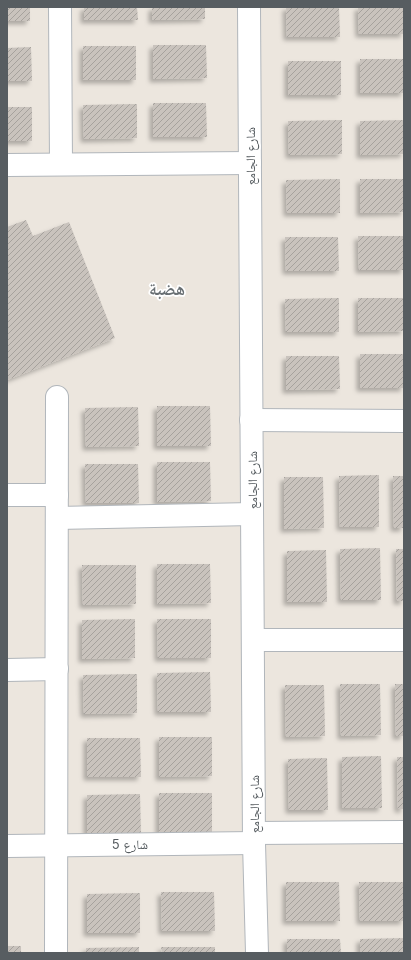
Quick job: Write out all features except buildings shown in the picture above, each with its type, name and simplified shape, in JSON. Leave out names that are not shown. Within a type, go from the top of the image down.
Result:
[{"type":"street","points":[[60,7],[61,164]]},
{"type":"street","name":"شارع الجامع","points":[[249,7],[256,953]]},
{"type":"street","points":[[7,164],[250,163]]},
{"type":"street","points":[[56,953],[57,396]]},
{"type":"street","points":[[251,420],[404,421]]},
{"type":"street","points":[[7,495],[57,495]]},
{"type":"street","points":[[57,518],[252,514]]},
{"type":"street","points":[[253,640],[404,640]]},
{"type":"street","points":[[7,670],[57,669]]},
{"type":"street","name":"شارع 5","points":[[7,846],[404,832]]},
{"type":"district","name":"هضبة","points":[[167,289]]}]
